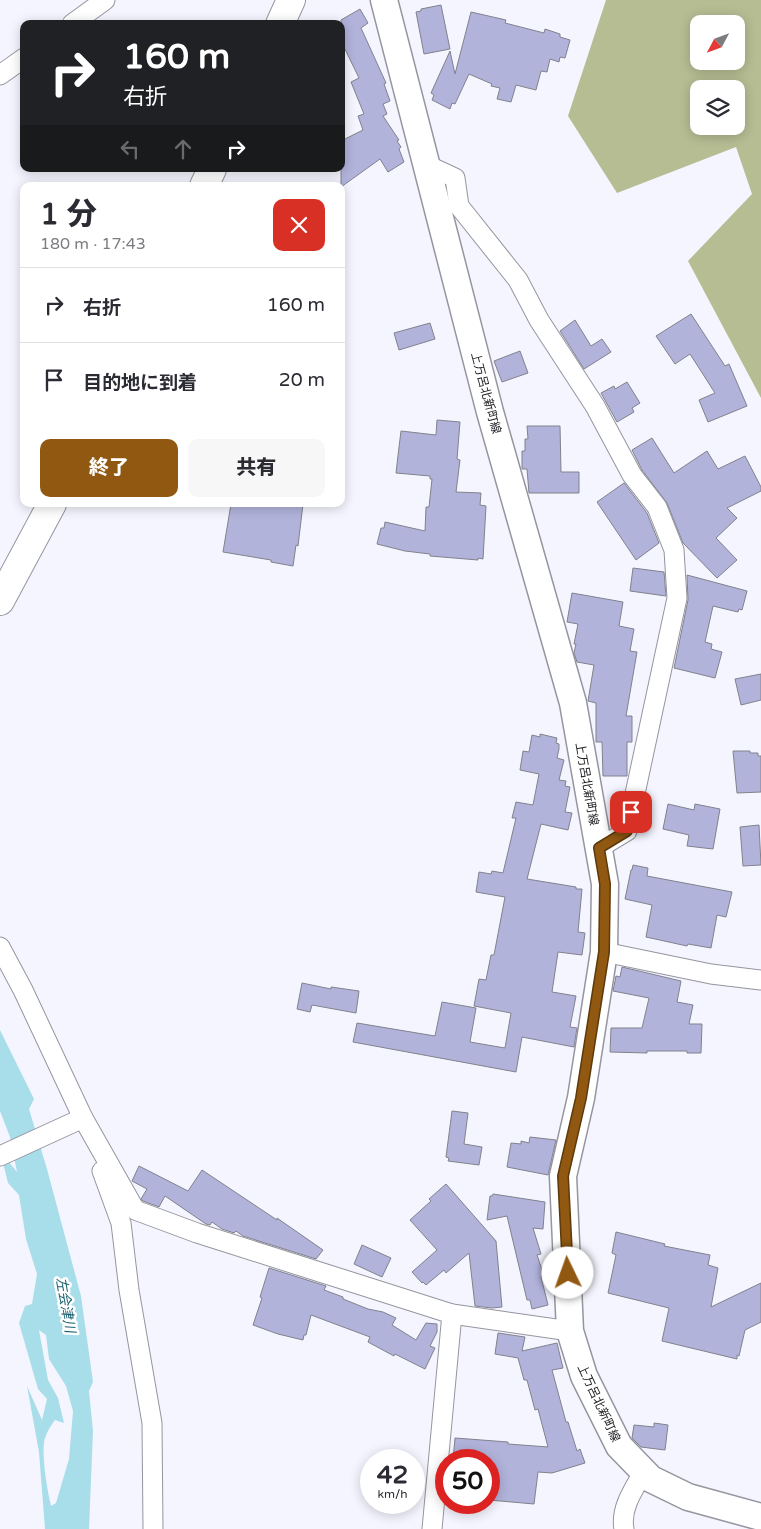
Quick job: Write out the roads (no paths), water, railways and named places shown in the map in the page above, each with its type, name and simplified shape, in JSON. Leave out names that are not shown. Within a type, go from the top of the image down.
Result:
[{"type":"highway","points":[[282,20],[291,0]]},
{"type":"highway","points":[[0,601],[50,507]]},
{"type":"main road","name":"上万呂北新町線","points":[[384,0],[490,412],[573,703],[605,884],[604,952],[581,1098],[563,1176],[570,1331],[584,1376],[614,1437],[619,1446],[651,1478],[688,1497],[761,1517]]},
{"type":"street","points":[[78,20],[105,0]]},
{"type":"street","points":[[0,75],[20,61]]},
{"type":"street","points":[[427,165],[455,178],[459,206],[518,280],[539,320],[595,406],[632,475],[657,507],[674,550],[677,598],[627,831],[599,848]]},
{"type":"street","points":[[0,947],[23,990],[75,1122],[121,1223],[129,1290],[152,1422],[153,1529]]},
{"type":"street","points":[[604,952],[711,974],[761,980]]},
{"type":"street","points":[[0,1156],[75,1122]]},
{"type":"street","points":[[75,1122],[135,1210],[197,1233],[452,1314],[570,1331]]},
{"type":"street","points":[[432,1529],[452,1314]]},
{"type":"street","points":[[624,1529],[622,1522],[626,1504],[644,1471]]},
{"type":"water","name":"左会津川","points":[[0,1030],[34,1099],[29,1109],[81,1296],[93,1382],[89,1391],[93,1431],[89,1529],[45,1529],[39,1452],[27,1386],[42,1420],[47,1399],[38,1389],[19,1323],[25,1306],[32,1304],[37,1274],[26,1239],[19,1195],[8,1183],[0,1151],[17,1172],[10,1137],[0,1111]],"holes":[[[39,1330],[46,1335],[49,1359],[66,1386],[73,1411],[69,1459],[56,1503],[51,1506],[44,1465],[44,1442],[48,1430],[55,1420],[64,1423],[58,1398],[48,1380]]]}]
